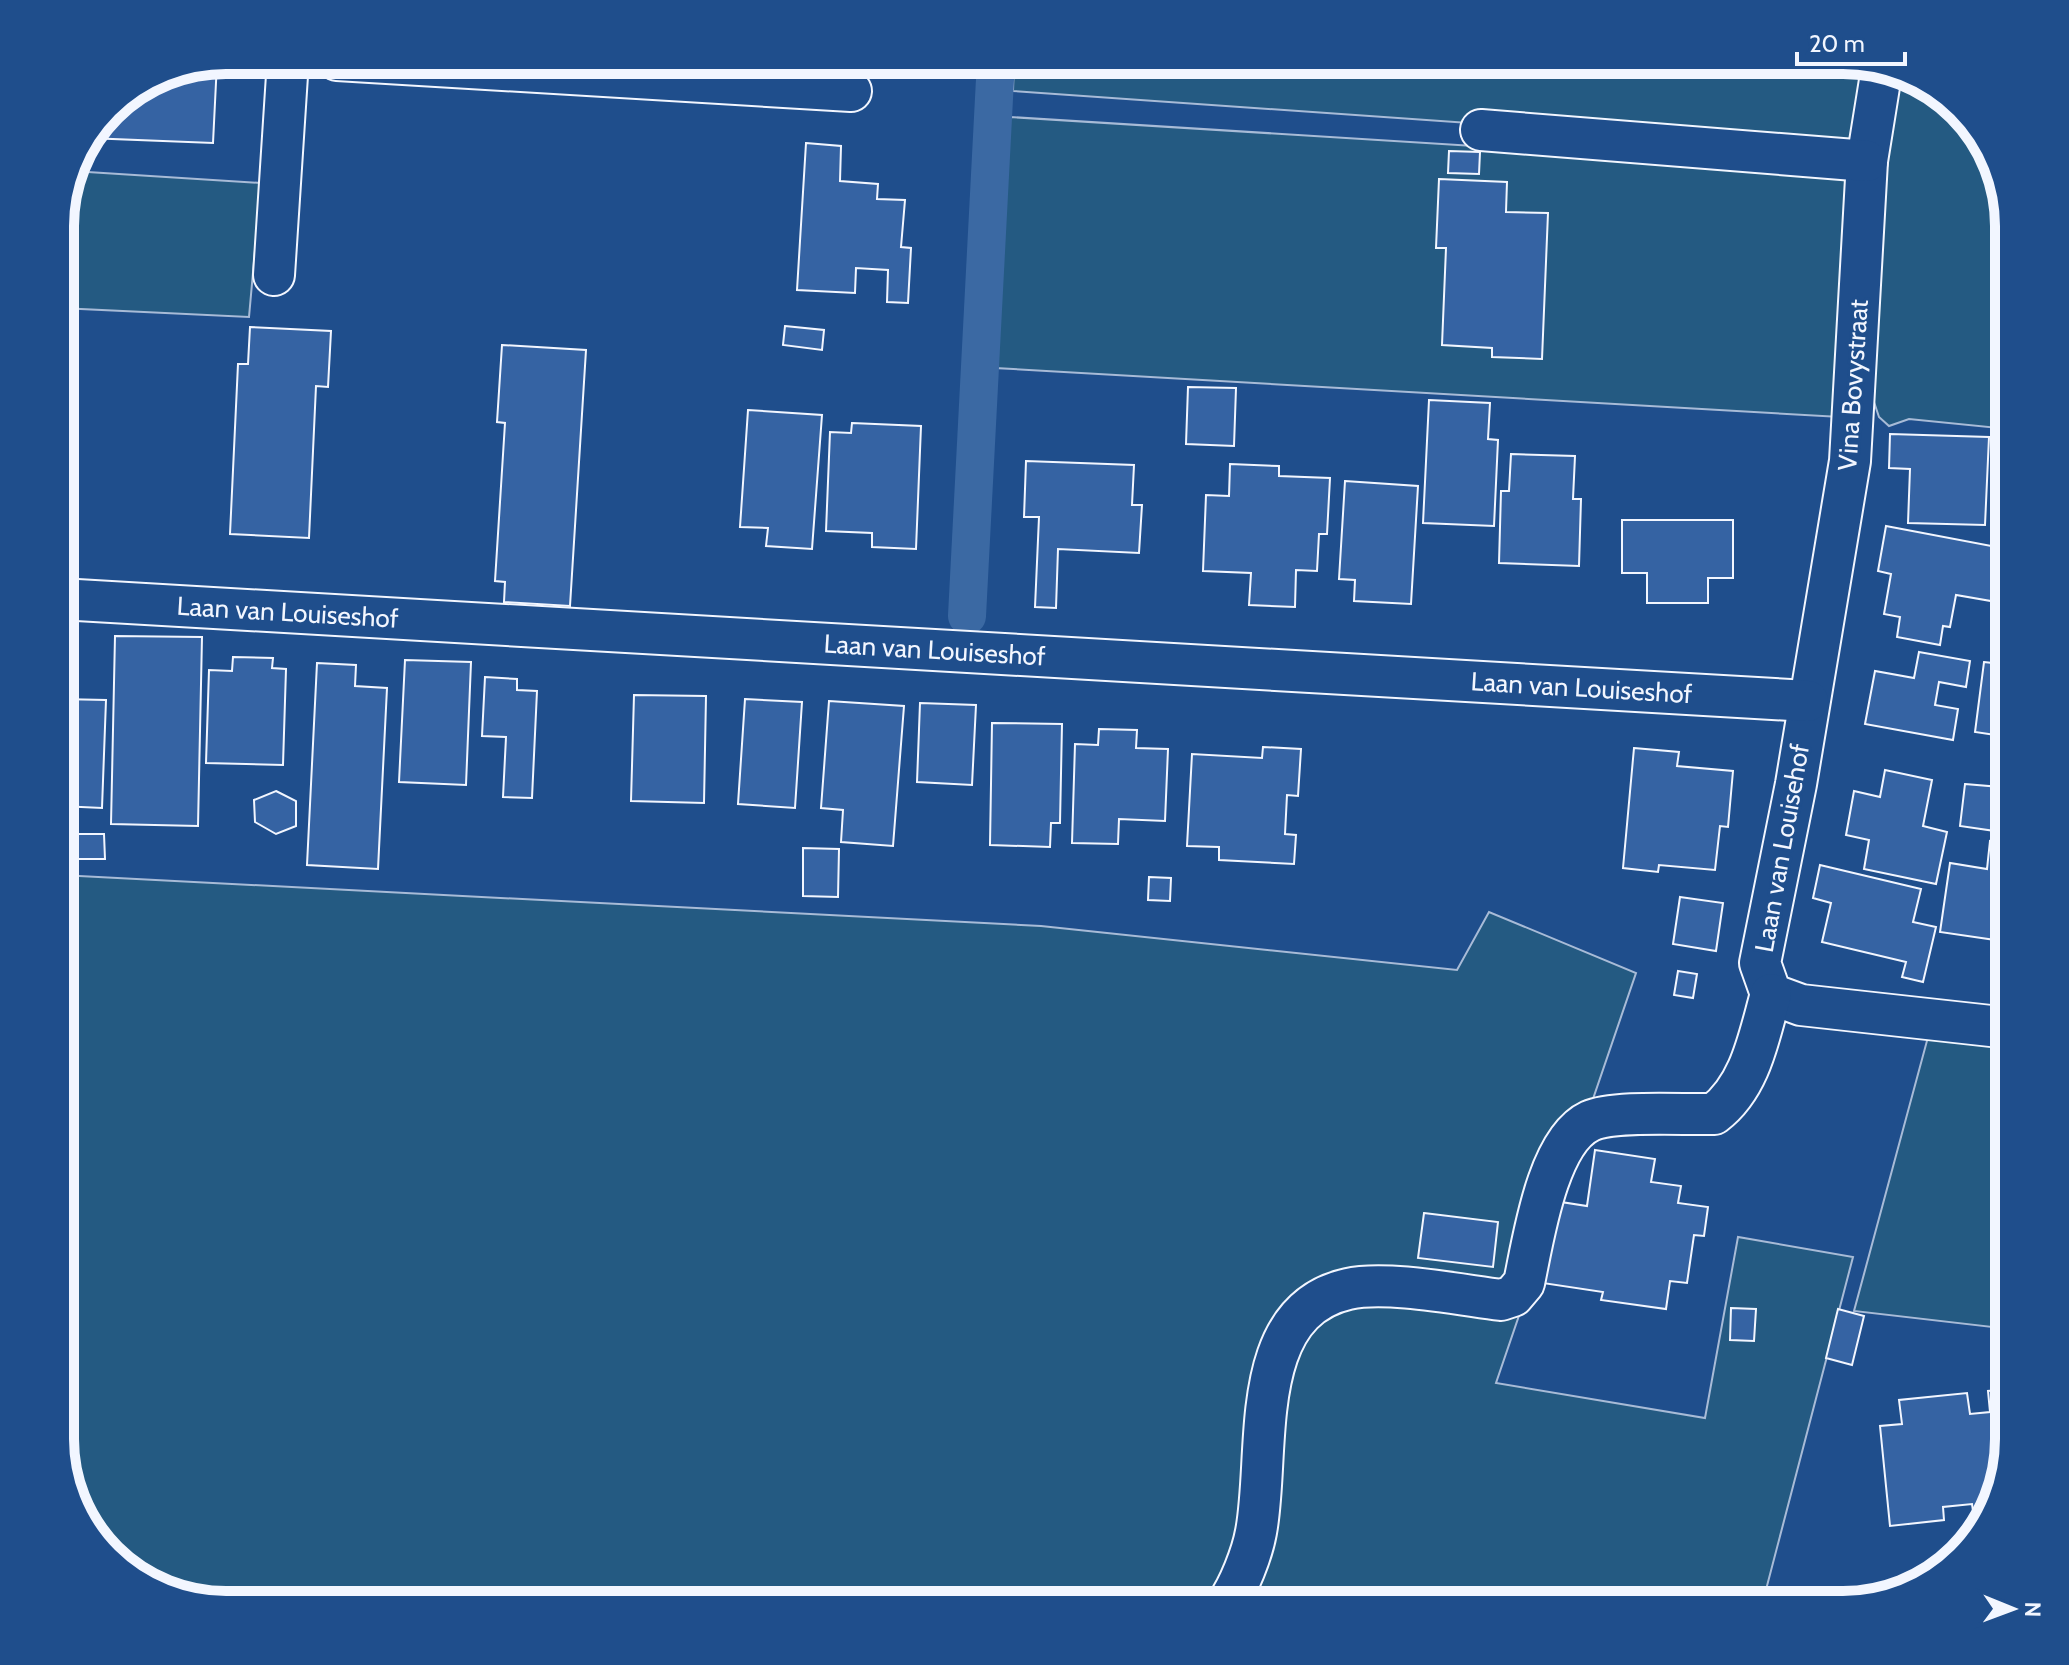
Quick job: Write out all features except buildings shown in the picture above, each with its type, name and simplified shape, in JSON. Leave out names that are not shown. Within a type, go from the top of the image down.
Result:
[{"type":"street","points":[[274,275],[287,74]]},
{"type":"street","points":[[569,74],[851,91]]},
{"type":"street","name":"Vina Bovystraat","points":[[1808,701],[1850,461],[1867,161],[1880,79]]},
{"type":"street","points":[[1481,130],[1867,161]]},
{"type":"street","name":"Laan van Louiseshof","points":[[74,600],[1808,701]]},
{"type":"street","name":"Laan van Louisehof","points":[[1771,994],[1760,963],[1796,784],[1808,701]]},
{"type":"street","points":[[1232,1591],[1256,1536],[1264,1475],[1265,1413],[1275,1357],[1303,1309],[1348,1289],[1414,1289],[1501,1300],[1513,1296],[1524,1283],[1550,1178],[1571,1134],[1591,1121],[1610,1117],[1714,1114],[1737,1090],[1752,1057],[1771,994],[1801,1005],[1995,1026]]},
{"type":"shaded area","points":[[1014,74],[1843,74],[1871,77],[1863,131],[1838,149],[1013,91]]},
{"type":"shaded area","points":[[1895,84],[1919,94],[1951,118],[1969,141],[1990,186],[1995,226],[1995,428],[1909,419],[1889,426],[1879,417],[1873,399],[1878,219]]},
{"type":"shaded area","points":[[1010,117],[1842,169],[1855,186],[1840,417],[995,368]]},
{"type":"shaded area","points":[[84,172],[261,183],[249,317],[74,309],[74,216]]},
{"type":"shaded area","points":[[74,876],[1041,926],[1457,970],[1489,912],[1636,973],[1496,1383],[1705,1418],[1738,1237],[1853,1257],[1766,1591],[226,1591],[186,1586],[150,1571],[118,1547],[90,1506],[77,1469],[74,1449]]},
{"type":"shaded area","points":[[1928,1037],[1995,1044],[1995,1327],[1854,1311]]},
{"type":"waterway","points":[[967,616],[995,74]]}]
